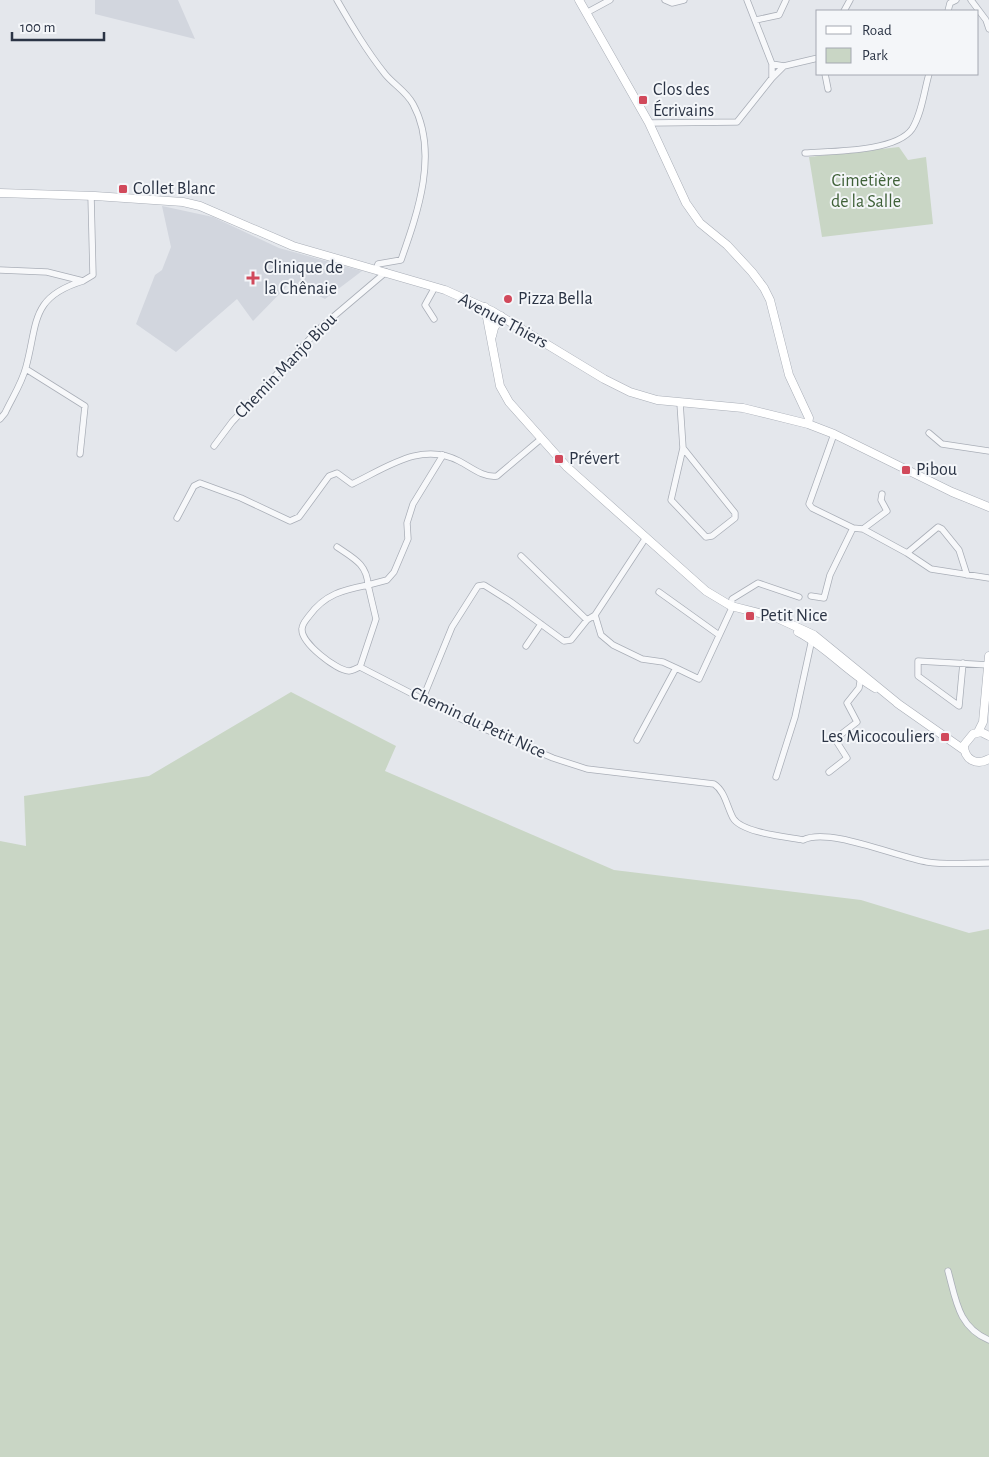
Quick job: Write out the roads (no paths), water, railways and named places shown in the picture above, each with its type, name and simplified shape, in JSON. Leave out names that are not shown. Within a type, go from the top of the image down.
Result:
[{"type":"street","points":[[337,0],[364,47],[390,80],[401,87],[413,105],[426,137],[425,168],[413,226],[401,260],[378,264],[376,269]]},
{"type":"street","points":[[579,0],[649,123],[686,203],[700,223],[727,245],[752,272],[770,300],[789,375],[809,418],[808,424]]},
{"type":"street","points":[[586,13],[610,0]]},
{"type":"street","points":[[665,0],[672,3],[684,0]]},
{"type":"street","points":[[747,0],[772,64],[772,78]]},
{"type":"street","points":[[756,20],[779,14],[786,0]]},
{"type":"street","points":[[948,10],[950,3],[956,0]]},
{"type":"street","points":[[979,11],[986,20],[989,29]]},
{"type":"street","points":[[772,64],[784,66],[816,58]]},
{"type":"street","points":[[649,123],[737,122],[784,66]]},
{"type":"street","points":[[824,75],[828,89]]},
{"type":"street","points":[[805,154],[875,147],[905,137],[917,119],[930,75]]},
{"type":"street","name":"Avenue Thiers","points":[[1,196],[91,196],[183,202],[200,206],[293,246],[435,287],[485,307],[604,379],[630,392],[657,400],[744,408],[808,424],[834,434],[952,492],[989,507]]},
{"type":"street","points":[[0,419],[5,413],[26,369],[35,326],[44,303],[62,287],[83,281],[93,275],[91,196]]},
{"type":"street","points":[[0,270],[47,272],[83,281]]},
{"type":"street","name":"Chemin Manjo Biou","points":[[214,446],[232,422],[320,328],[386,272]]},
{"type":"street","points":[[434,319],[425,305],[435,287]]},
{"type":"street","points":[[485,307],[500,386],[509,402],[567,467],[644,540],[706,592],[731,608],[775,617],[813,637],[901,706],[964,750],[973,761],[986,761],[989,768]]},
{"type":"street","points":[[491,338],[501,316]]},
{"type":"street","points":[[26,369],[85,406],[80,454]]},
{"type":"street","points":[[680,403],[684,448],[671,500],[706,537],[712,536],[735,518],[735,513],[684,448]]},
{"type":"street","points":[[834,434],[809,504],[812,508],[853,528],[863,529],[931,569],[989,578]]},
{"type":"street","points":[[929,434],[942,444],[989,450]]},
{"type":"street","points":[[178,518],[194,486],[200,483],[241,498],[290,521],[299,517],[330,476],[337,473],[352,484],[412,454],[426,452],[456,459],[487,477],[496,476],[542,438]]},
{"type":"street","points":[[337,547],[363,564],[368,576],[368,585],[376,619],[360,667],[349,670],[336,666],[304,640],[303,624],[323,599],[336,592],[368,585],[388,580],[394,572],[408,540],[407,523],[413,504],[443,455]]},
{"type":"street","points":[[863,529],[887,511],[881,500],[882,494]]},
{"type":"street","points":[[907,554],[938,527],[942,529],[959,550],[967,575]]},
{"type":"street","points":[[811,596],[824,598],[830,576],[853,528]]},
{"type":"street","points":[[424,698],[452,627],[478,586],[484,585],[491,589],[564,641],[571,640],[594,614],[644,540]]},
{"type":"street","points":[[521,556],[587,620]]},
{"type":"street","points":[[594,614],[601,634],[613,644],[642,659],[663,662],[699,679],[731,608],[732,599],[758,583],[798,596]]},
{"type":"street","points":[[660,592],[719,635]]},
{"type":"street","points":[[526,646],[541,624]]},
{"type":"street","points":[[776,777],[795,718],[813,637]]},
{"type":"street","points":[[949,740],[966,740],[978,732],[983,722],[988,693],[989,656]]},
{"type":"street","points":[[963,663],[959,706],[918,676],[918,660],[963,663],[988,665]]},
{"type":"street","name":"Chemin du Petit Nice","points":[[360,667],[424,698],[439,708],[517,744],[587,769],[714,784],[719,788],[734,820],[747,828],[803,840],[822,836],[851,840],[862,846],[927,862],[989,863]]},
{"type":"street","points":[[637,740],[676,668]]},
{"type":"street","points":[[829,772],[846,758],[835,739],[857,722],[847,703],[859,688],[861,676]]},
{"type":"street","points":[[983,722],[989,735]]},
{"type":"street","points":[[978,732],[989,735]]},
{"type":"street","points":[[964,750],[966,740]]},
{"type":"street","points":[[948,1271],[959,1313],[976,1336],[989,1340]]},
{"type":"place","name":"Clos des Écrivains","points":[[643,100]]},
{"type":"place","name":"Collet Blanc","points":[[123,189]]},
{"type":"place","name":"Clinique de la Chênaie","points":[[253,278]]},
{"type":"place","name":"Pizza Bella","points":[[508,299]]},
{"type":"place","name":"Prévert","points":[[559,459]]},
{"type":"place","name":"Pibou","points":[[906,470]]},
{"type":"place","name":"Petit Nice","points":[[750,616]]},
{"type":"place","name":"Les Micocouliers","points":[[945,737]]},
{"type":"park label","name":"Cimetière de la Salle","points":[[866,191]]}]
